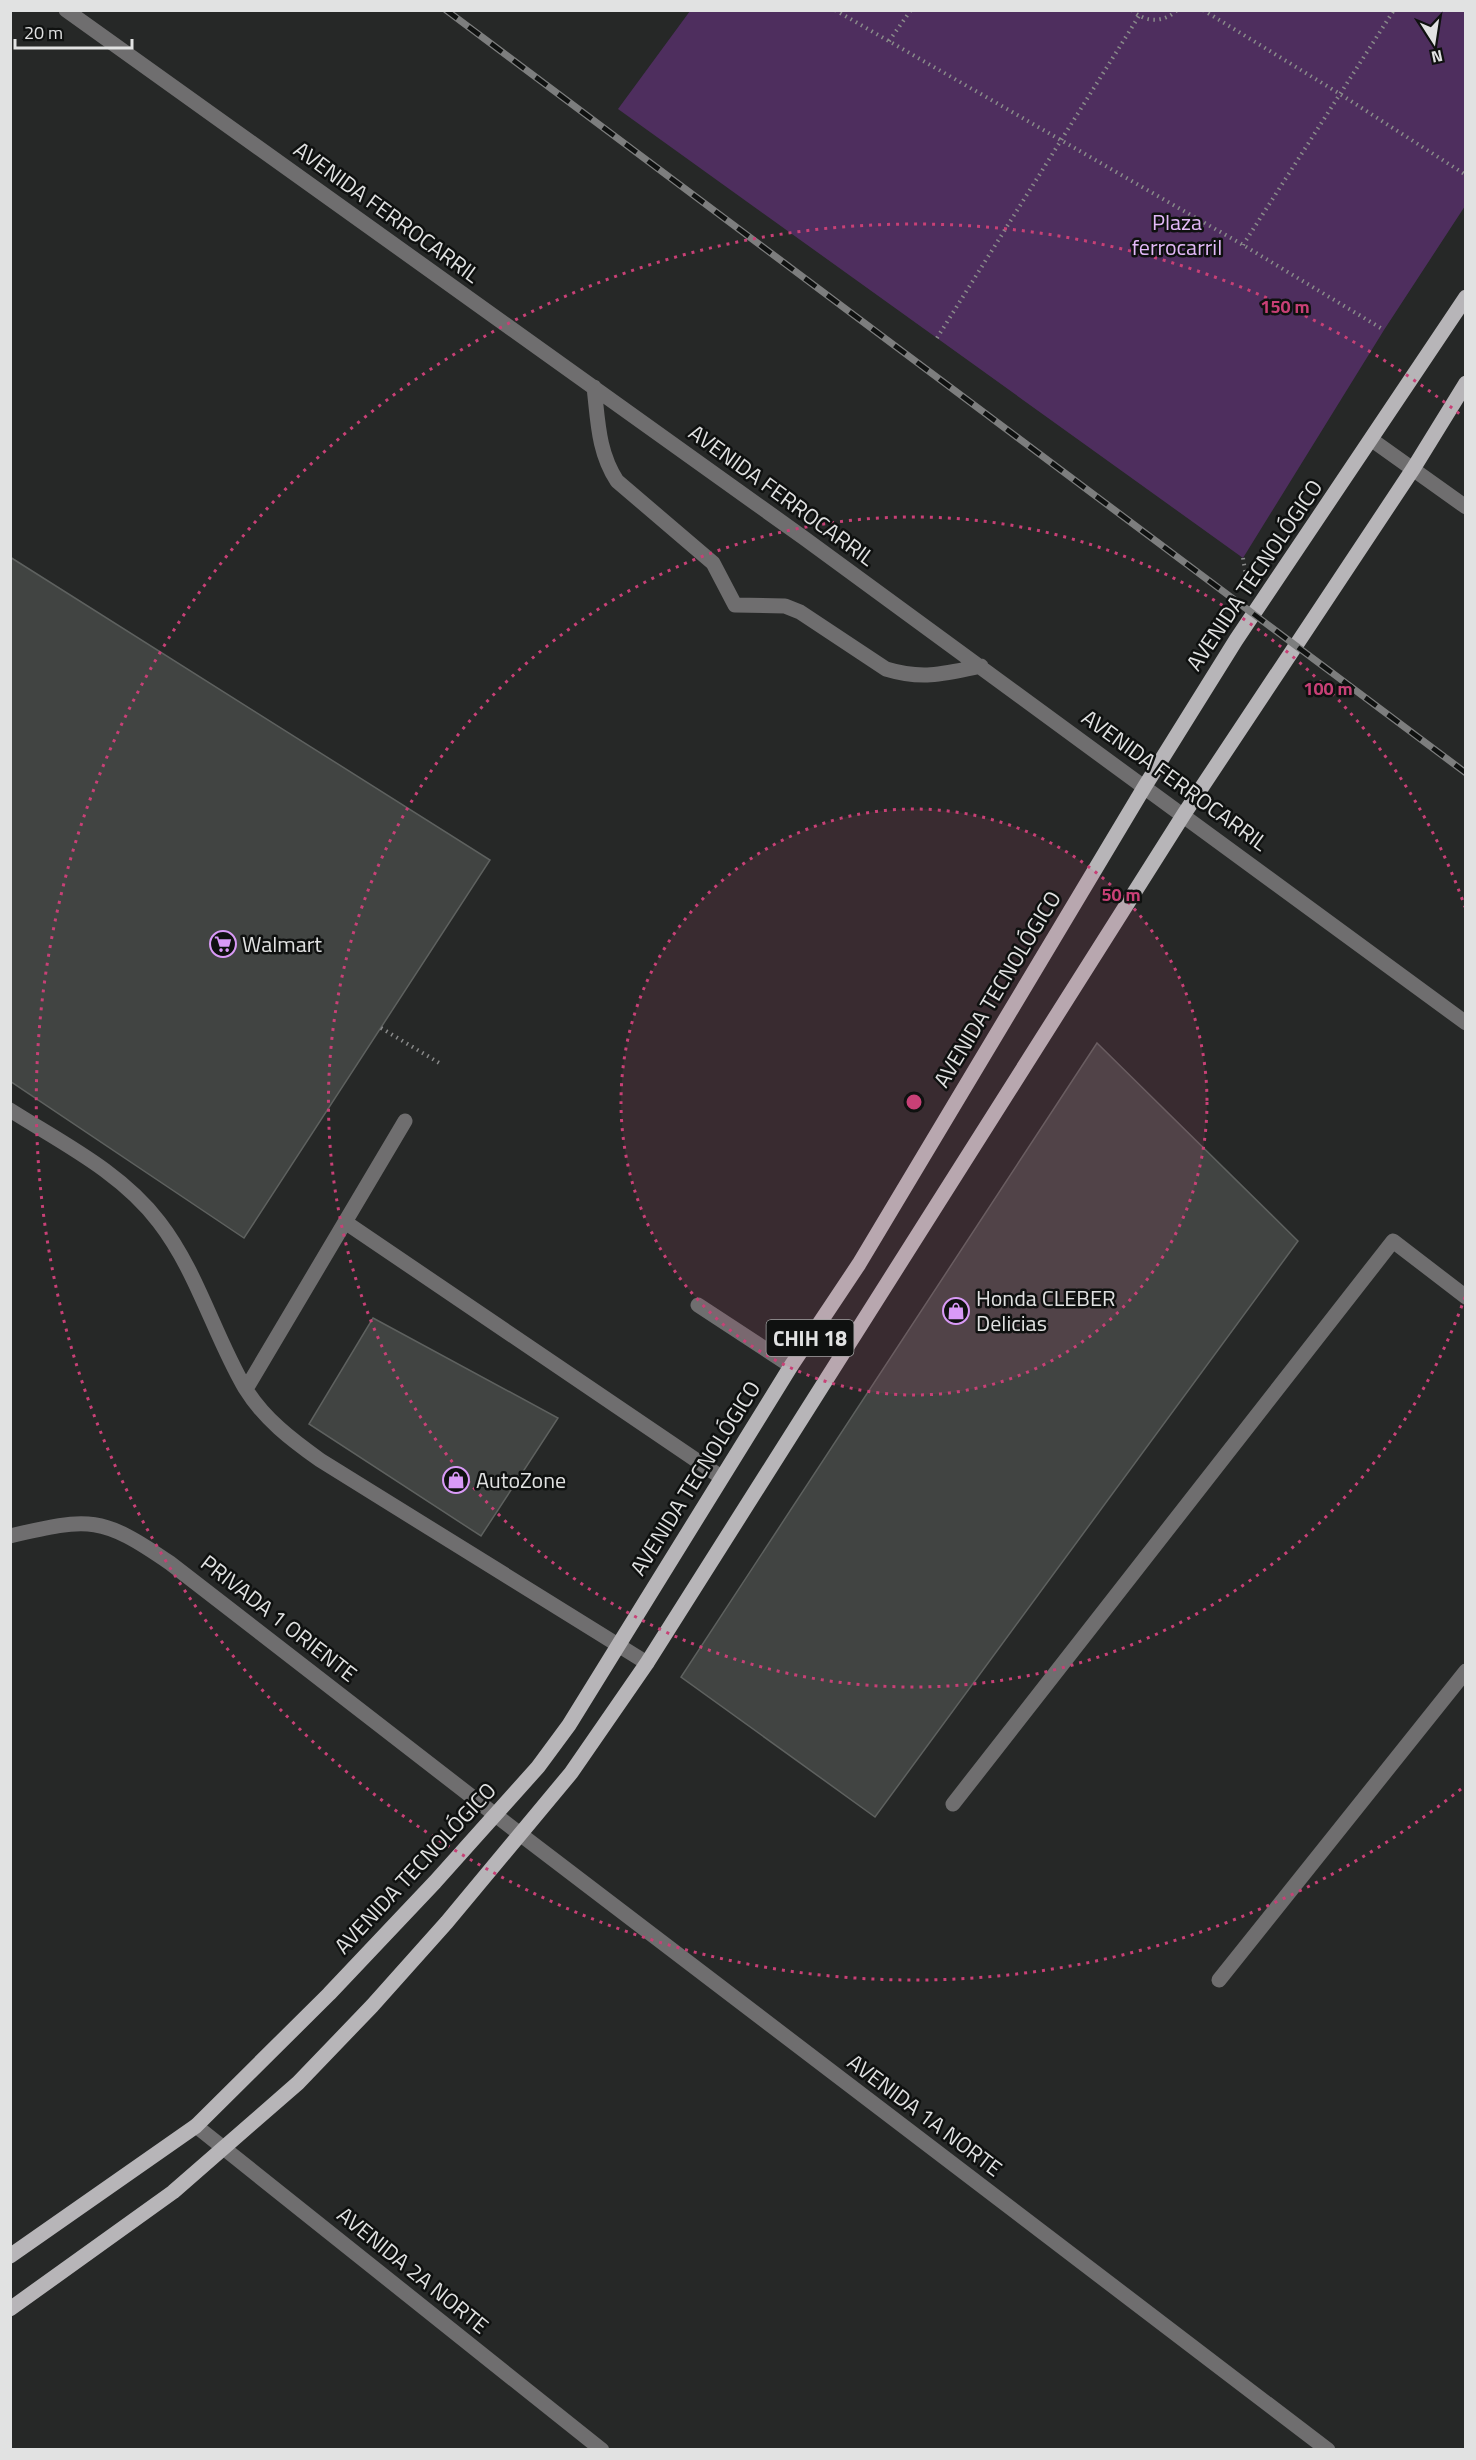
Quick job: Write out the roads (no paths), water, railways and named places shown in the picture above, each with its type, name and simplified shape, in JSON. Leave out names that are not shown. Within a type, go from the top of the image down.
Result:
[{"type":"main road","name":"AVENIDA TECNOLÓGICO","points":[[10,2256],[196,2126],[329,1994],[538,1767],[569,1725],[721,1477],[859,1264],[1145,786],[1252,615],[1372,440],[1466,297]]},
{"type":"main road","name":"CHIH 18","points":[[10,2308],[173,2192],[298,2083],[372,2007],[571,1773],[647,1664],[1184,814],[1413,469],[1466,383]]},
{"type":"street","name":"AVENIDA FERROCARRIL","points":[[66,10],[981,666],[1466,1023]]},
{"type":"street","points":[[594,387],[601,445],[606,464],[617,481],[713,563],[735,605],[777,605],[793,609],[886,669],[901,674],[938,676],[981,666]]},
{"type":"street","points":[[1372,440],[1466,507]]},
{"type":"street","points":[[10,1110],[110,1173],[137,1195],[161,1224],[181,1256],[246,1389],[287,1436],[320,1460],[647,1664]]},
{"type":"street","points":[[246,1389],[405,1121]]},
{"type":"street","points":[[345,1222],[721,1477]]},
{"type":"street","points":[[953,1804],[1393,1241],[1464,1292]]},
{"type":"street","points":[[698,1305],[791,1366]]},
{"type":"street","name":"PRIVADA 1 ORIENTE","points":[[10,1536],[64,1523],[100,1524],[129,1534],[170,1563],[496,1814]]},
{"type":"street","points":[[1219,1980],[1466,1671]]},
{"type":"street","name":"AVENIDA 1A NORTE","points":[[496,1814],[1328,2450]]},
{"type":"street","name":"AVENIDA 2A NORTE","points":[[196,2126],[602,2450]]},
{"type":"railway","points":[[446,10],[1466,773]]},
{"type":"place","name":"Walmart","points":[[223,944]]},
{"type":"place","name":"Honda CLEBER Delicias","points":[[956,1311]]},
{"type":"place","name":"AutoZone","points":[[456,1480]]},
{"type":"park label","name":"Plaza ferrocarril","points":[[1177,234]]}]
